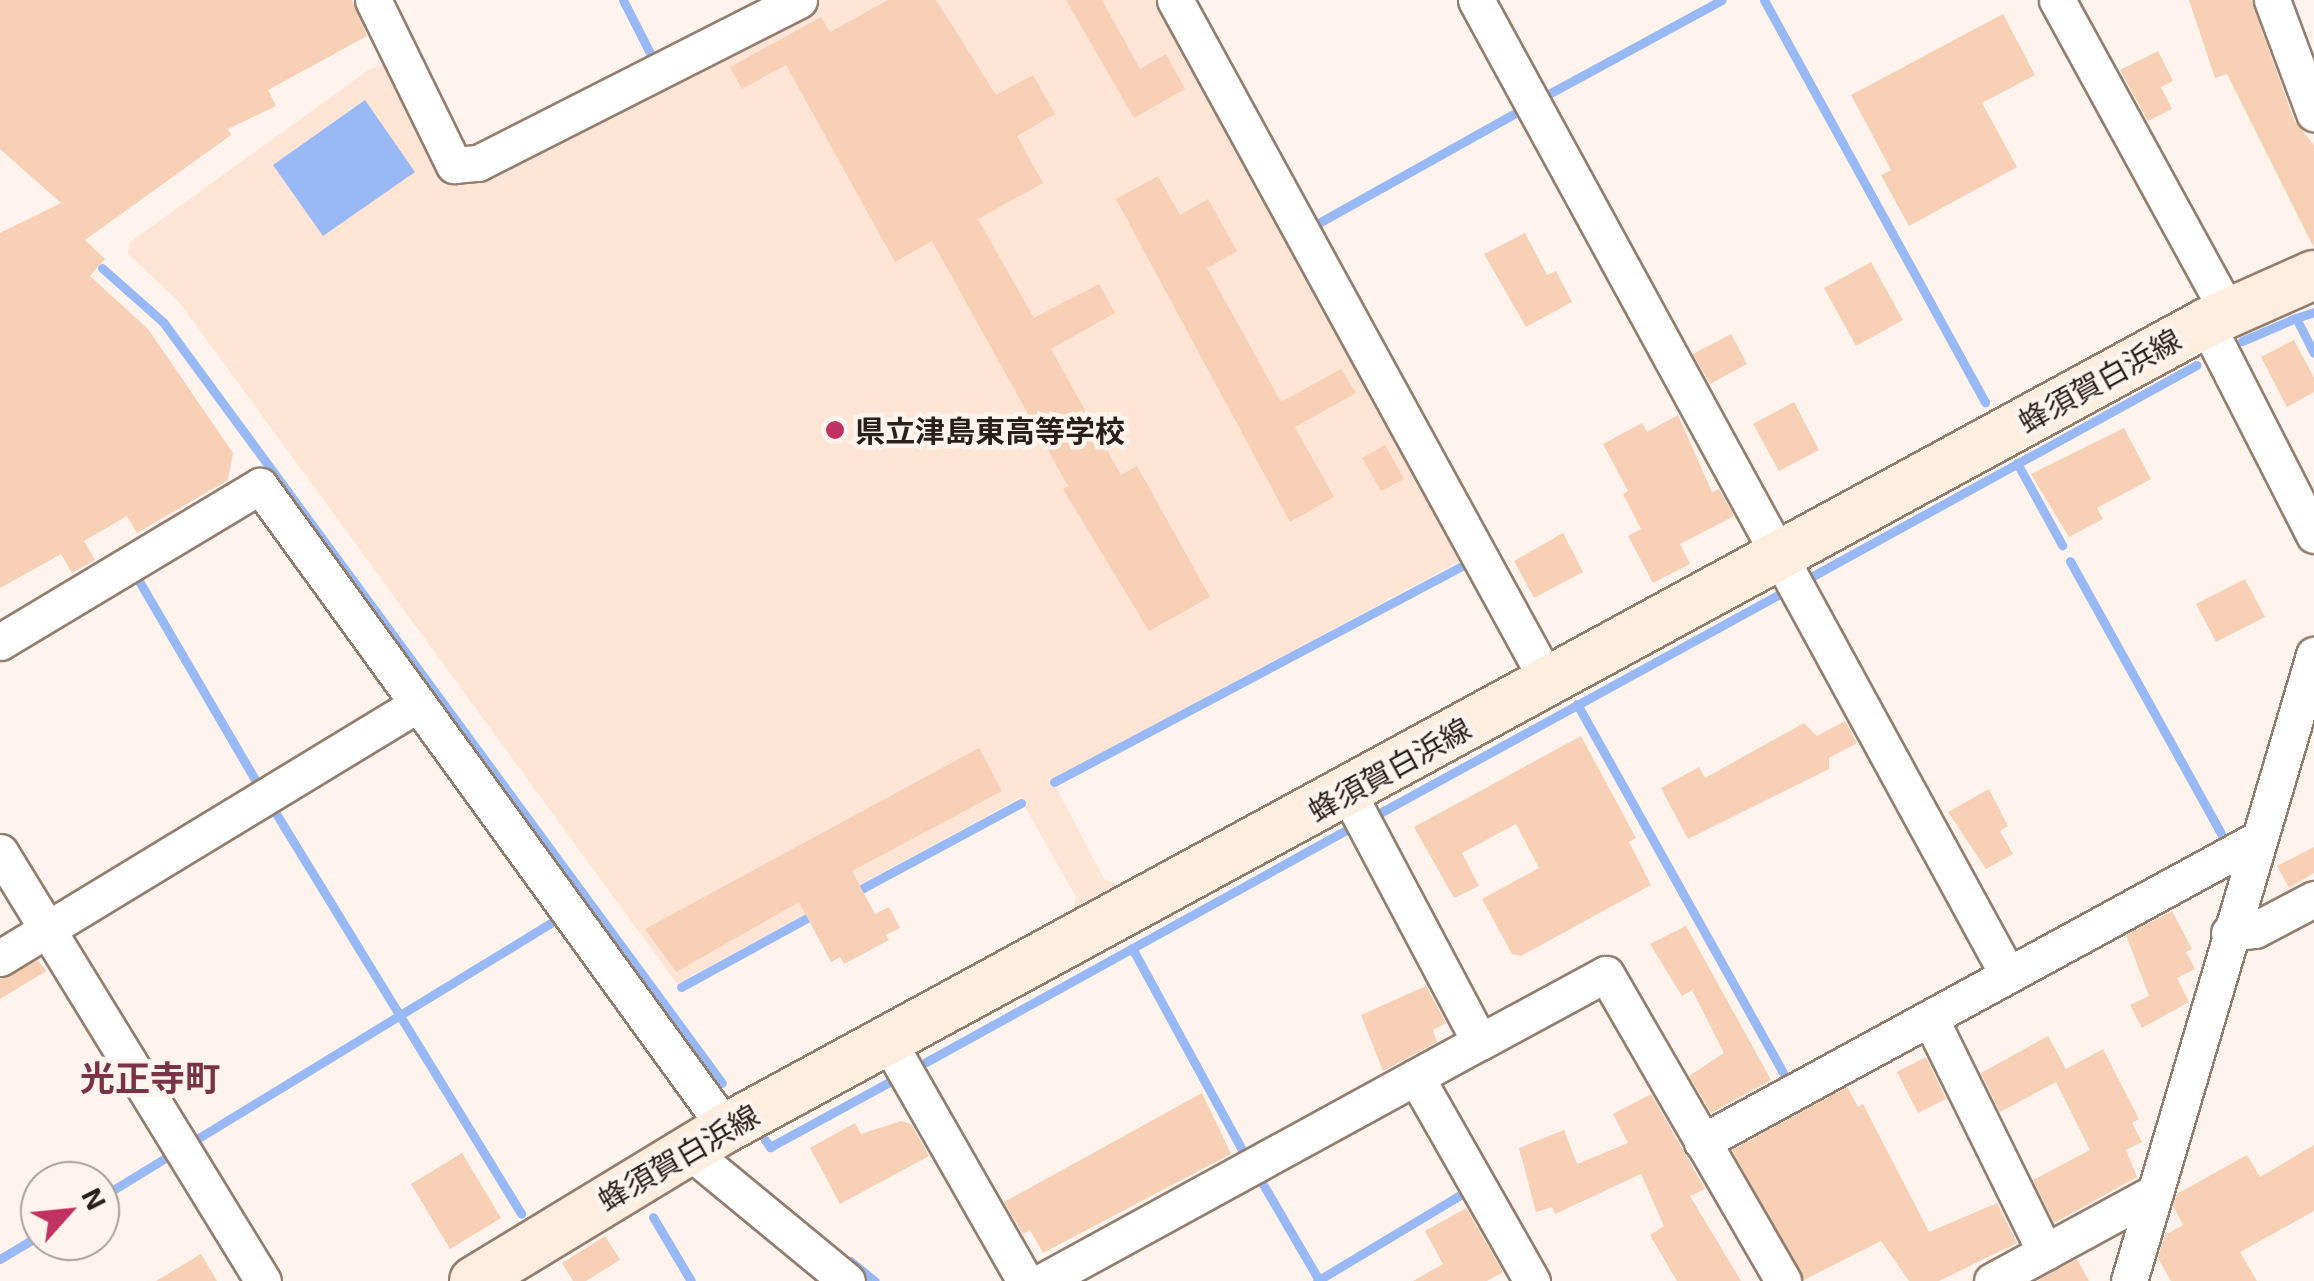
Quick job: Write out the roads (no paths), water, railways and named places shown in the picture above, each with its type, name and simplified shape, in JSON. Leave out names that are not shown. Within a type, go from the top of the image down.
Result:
[{"type":"main road","name":"蜂須賀白浜線","points":[[474,1281],[707,1139],[2217,317],[2314,276]]},
{"type":"street","points":[[372,0],[454,165],[478,163],[798,0]]},
{"type":"street","points":[[1175,0],[1548,682]]},
{"type":"street","points":[[1476,0],[2008,976]]},
{"type":"street","points":[[2057,0],[2217,317],[2314,536]]},
{"type":"street","points":[[2272,0],[2314,113]]},
{"type":"street","points":[[0,642],[260,486],[418,704],[707,1139],[847,1281]]},
{"type":"street","points":[[2129,1281],[2314,655]]},
{"type":"street","points":[[0,958],[418,704]]},
{"type":"street","points":[[1347,792],[1480,1042]]},
{"type":"street","points":[[1702,1142],[2258,839]]},
{"type":"street","points":[[0,852],[263,1281]]},
{"type":"street","points":[[2229,933],[2255,930],[2314,899]]},
{"type":"street","points":[[1044,1281],[1606,974],[1783,1281]]},
{"type":"street","points":[[1930,1018],[2046,1252]]},
{"type":"street","points":[[888,1041],[1025,1281]]},
{"type":"street","points":[[1416,1077],[1532,1281]]},
{"type":"street","points":[[1992,1281],[2155,1192]]},
{"type":"water","points":[[365,100],[415,172],[323,236],[273,165]]},
{"type":"waterway","points":[[623,0],[653,59]]},
{"type":"waterway","points":[[1545,96],[1722,0]]},
{"type":"waterway","points":[[1764,0],[1985,402]]},
{"type":"waterway","points":[[1315,225],[1514,114]]},
{"type":"waterway","points":[[102,268],[163,322],[722,1083]]},
{"type":"waterway","points":[[2296,318],[2314,312]]},
{"type":"waterway","points":[[2242,341],[2296,318],[2314,353]]},
{"type":"waterway","points":[[1811,577],[2197,365]]},
{"type":"waterway","points":[[2017,463],[2062,545]]},
{"type":"waterway","points":[[1054,782],[1471,561]]},
{"type":"waterway","points":[[2070,561],[2226,843]]},
{"type":"waterway","points":[[139,581],[260,788]]},
{"type":"waterway","points":[[1378,814],[1778,595]]},
{"type":"waterway","points":[[1577,704],[1788,1081]]},
{"type":"waterway","points":[[852,894],[1021,803]]},
{"type":"waterway","points":[[272,807],[521,1214]]},
{"type":"waterway","points":[[926,1062],[1348,829]]},
{"type":"waterway","points":[[681,987],[816,913]]},
{"type":"waterway","points":[[192,1142],[559,918]]},
{"type":"waterway","points":[[1132,948],[1247,1159]]},
{"type":"waterway","points":[[765,1140],[770,1147],[891,1081]]},
{"type":"waterway","points":[[120,1186],[167,1157]]},
{"type":"waterway","points":[[1257,1174],[1319,1280]]},
{"type":"waterway","points":[[1317,1281],[1470,1189]]},
{"type":"waterway","points":[[653,1217],[691,1281]]},
{"type":"waterway","points":[[0,1259],[20,1247]]},
{"type":"waterway","points":[[850,1261],[875,1281]]},
{"type":"place","name":"県立津島東高等学校","points":[[835,430]]},
{"type":"district","name":"光正寺町","points":[[150,1077]]}]
